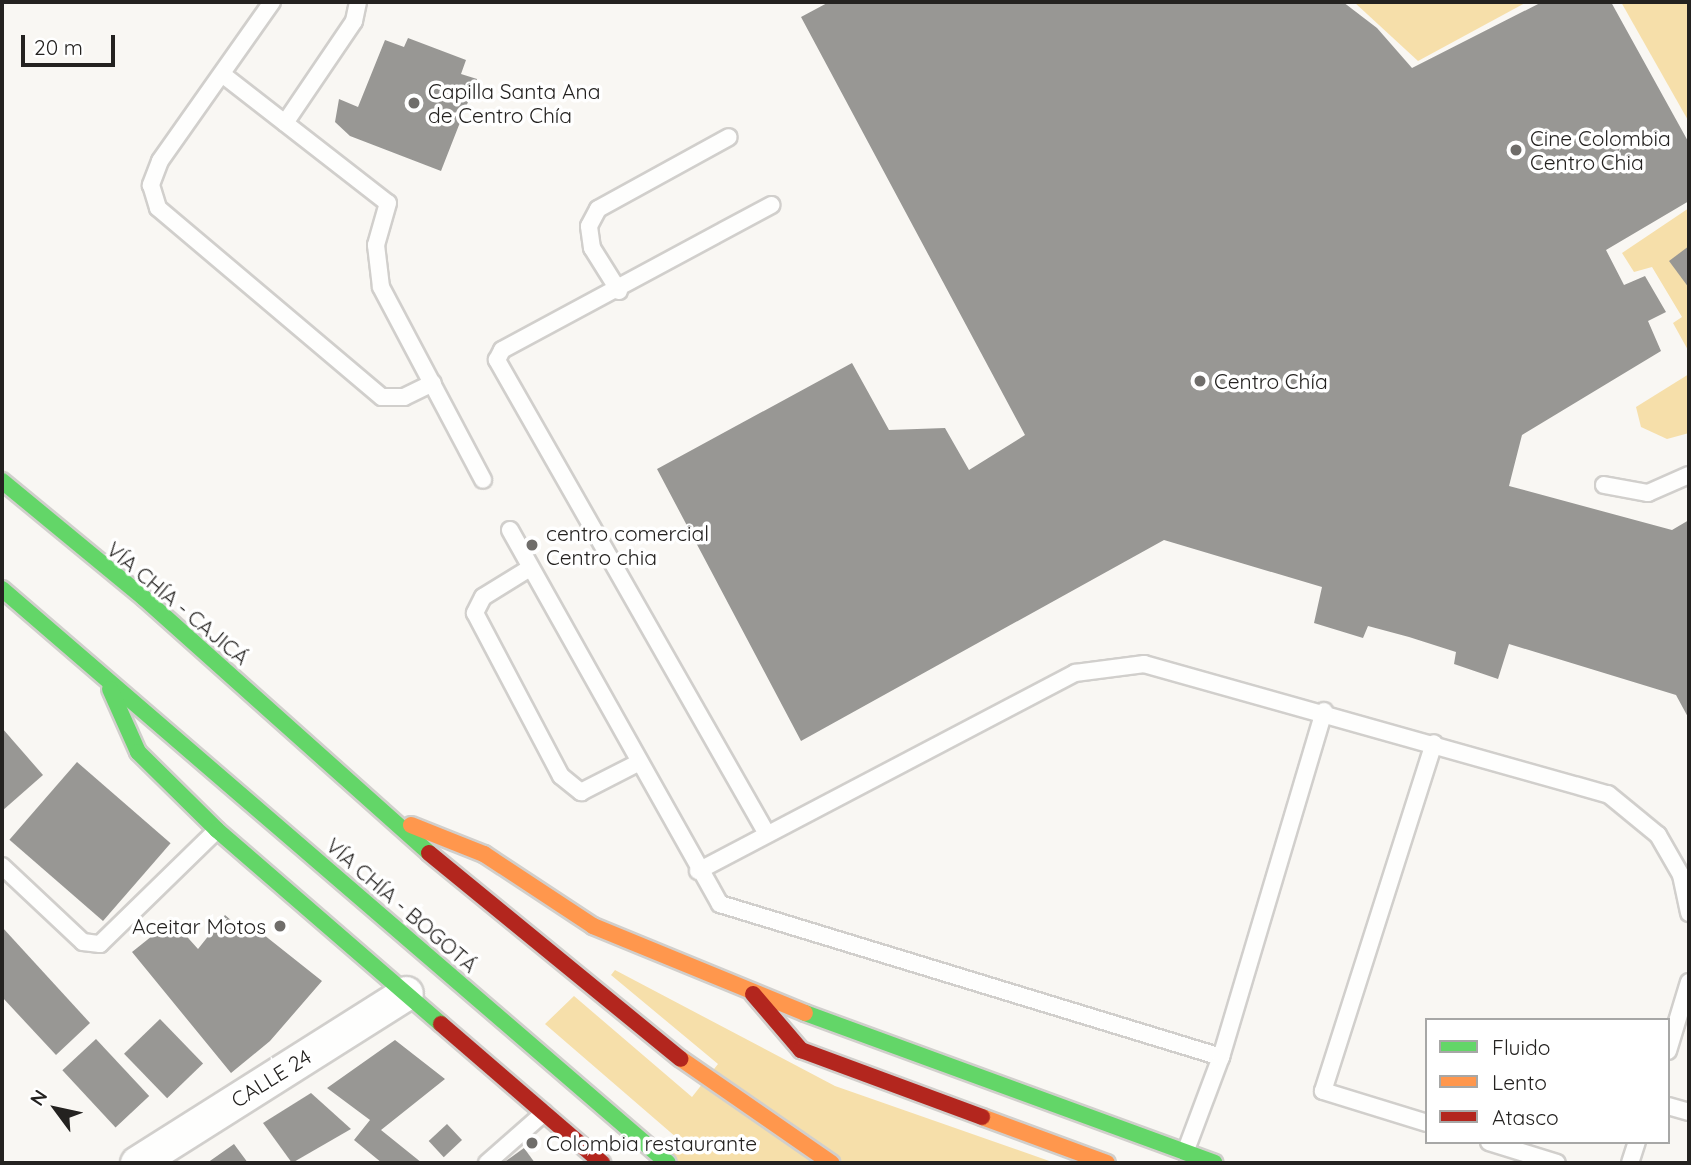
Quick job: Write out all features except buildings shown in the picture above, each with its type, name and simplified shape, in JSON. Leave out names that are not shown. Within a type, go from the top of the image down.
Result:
[{"type":"highway","name":"VÍA CHÍA - CAJICÁ","points":[[2,481],[390,817],[708,1080],[831,1163]]},
{"type":"highway","name":"VÍA CHÍA - BOGOTÁ","points":[[2,589],[668,1163]]},
{"type":"highway","points":[[107,681],[138,752],[217,830],[602,1163]]},
{"type":"highway","points":[[390,817],[484,854],[593,926],[753,994],[1186,1150],[1214,1163]]},
{"type":"highway","points":[[753,994],[801,1050],[1107,1163]]},
{"type":"street","name":"CALLE 24","points":[[137,1163],[406,993]]},
{"type":"lane","points":[[272,2],[154,174],[158,208],[382,397],[404,397],[433,383]]},
{"type":"lane","points":[[285,123],[354,21],[358,2]]},
{"type":"lane","points":[[222,74],[388,203],[378,232],[377,274],[483,481]]},
{"type":"lane","points":[[619,290],[592,248],[590,226],[598,209],[729,137]]},
{"type":"lane","points":[[767,834],[497,357],[771,205]]},
{"type":"lane","points":[[1604,485],[1648,493],[1689,475]]},
{"type":"lane","points":[[510,530],[713,897],[739,915],[1221,1057]]},
{"type":"lane","points":[[530,568],[483,597],[475,613],[561,776],[581,792],[638,763]]},
{"type":"lane","points":[[698,871],[1075,673],[1116,664],[1144,664],[1434,743],[1628,805],[1670,853],[1689,913]]},
{"type":"lane","points":[[1186,1150],[1221,1057],[1324,711]]},
{"type":"lane","points":[[1425,1122],[1323,1091],[1434,743]]},
{"type":"lane","points":[[2,866],[83,942],[100,944],[217,830]]},
{"type":"lane","points":[[1670,1044],[1689,982]]},
{"type":"lane","points":[[1670,1107],[1689,1112]]},
{"type":"lane","points":[[486,1163],[544,1113]]},
{"type":"lane","points":[[1495,1144],[1557,1163]]},
{"type":"lane","points":[[1630,1163],[1636,1144]]},
{"type":"shaded area","points":[[1354,2],[1527,2],[1418,61]]},
{"type":"shaded area","points":[[1621,2],[1689,2],[1689,122]]},
{"type":"shaded area","points":[[1689,208],[1689,352],[1673,323],[1682,317],[1652,267],[1634,272],[1622,253]]},
{"type":"shaded area","points":[[1689,374],[1689,433],[1667,439],[1641,427],[1636,407]]},
{"type":"shaded area","points":[[615,970],[835,1086],[1055,1163],[655,1163],[677,1138],[545,1024],[574,996],[692,1097],[718,1064],[611,975]]},
{"type":"traffic: fast","points":[[2,481],[144,598],[429,853]]},
{"type":"traffic: fast","points":[[2,589],[668,1163]]},
{"type":"traffic: fast","points":[[110,689],[138,752],[217,830],[441,1024]]},
{"type":"traffic: fast","points":[[805,1013],[1214,1163]]},
{"type":"traffic: slow","points":[[411,825],[484,854],[593,926],[805,1013]]},
{"type":"traffic: slow","points":[[681,1059],[831,1163]]},
{"type":"traffic: slow","points":[[982,1117],[1107,1163]]},
{"type":"traffic: jam","points":[[429,853],[681,1059]]},
{"type":"traffic: jam","points":[[753,994],[801,1050],[982,1117]]},
{"type":"traffic: jam","points":[[441,1024],[602,1163]]},
{"type":"place","name":"Capilla Santa Ana de Centro Chía","points":[[414,103]]},
{"type":"place","name":"Cine Colombia Centro Chia","points":[[1516,150]]},
{"type":"place","name":"Centro Chía","points":[[1200,381]]},
{"type":"place","name":"centro comercial Centro chia","points":[[532,545]]},
{"type":"place","name":"Aceitar Motos","points":[[280,926]]},
{"type":"place","name":"Colombia restaurante","points":[[532,1143]]}]
